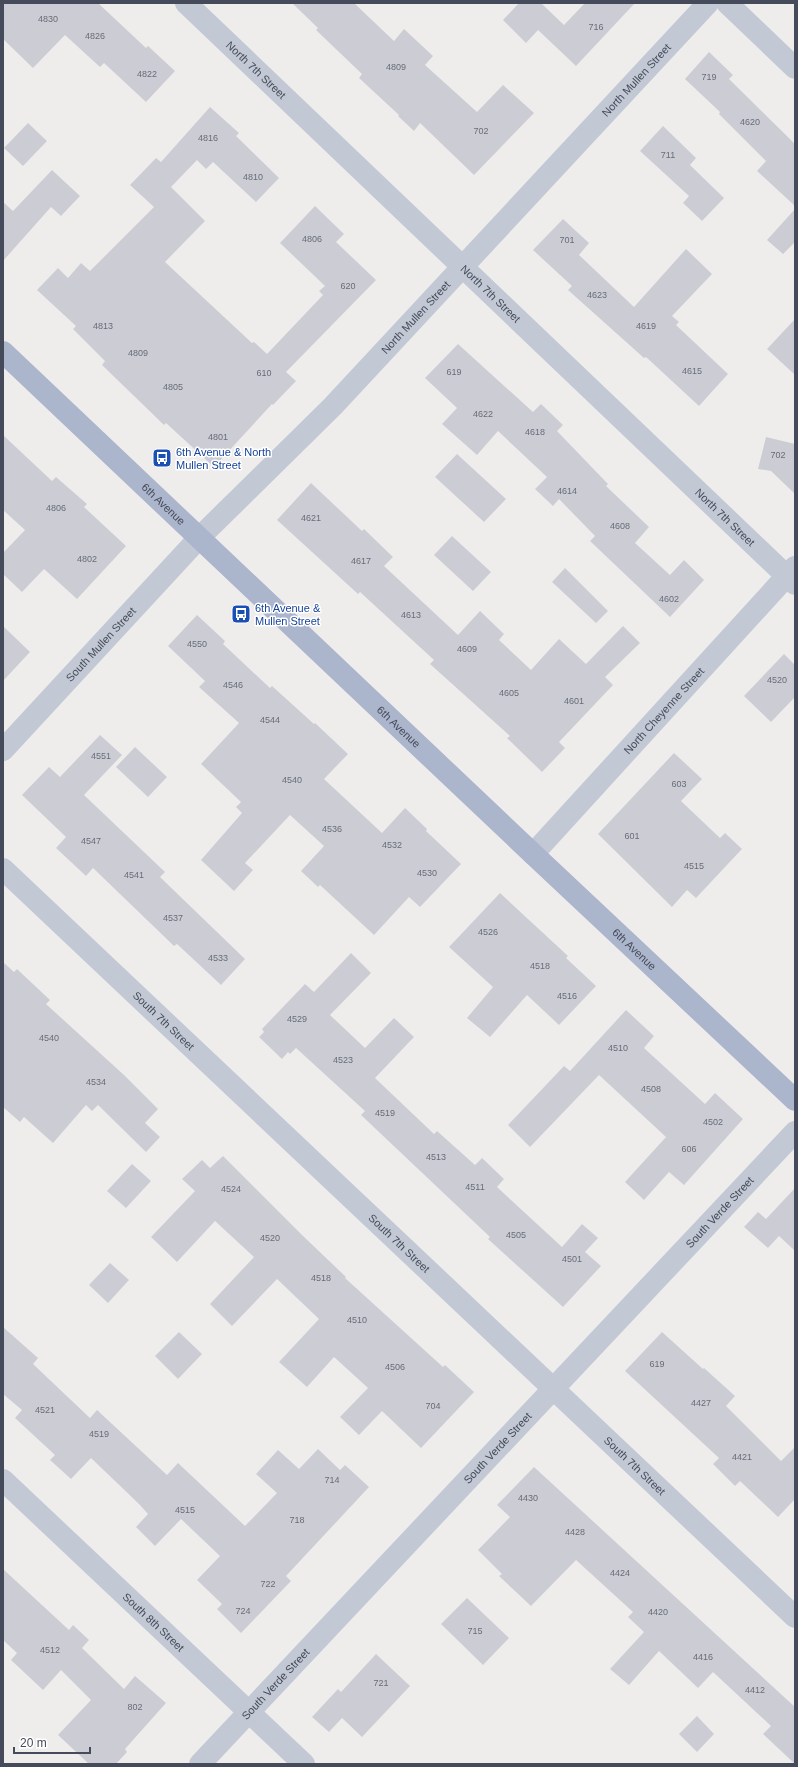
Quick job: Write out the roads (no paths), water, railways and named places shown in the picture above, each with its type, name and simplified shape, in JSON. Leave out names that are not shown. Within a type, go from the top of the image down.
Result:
[{"type":"main road","name":"6th Avenue","points":[[3,352],[198,538],[795,1100]]},
{"type":"street","name":"North 7th Street","points":[[186,3],[462,266],[792,576]]},
{"type":"street","name":"North Mullen Street","points":[[198,538],[333,406],[708,3]]},
{"type":"street","points":[[727,3],[795,68]]},
{"type":"street","name":"South Mullen Street","points":[[3,750],[198,538]]},
{"type":"street","name":"North Cheyenne Street","points":[[533,854],[792,576]]},
{"type":"street","name":"South 7th Street","points":[[3,869],[795,1617]]},
{"type":"street","name":"South Verde Street","points":[[200,1764],[795,1132]]},
{"type":"street","name":"South 8th Street","points":[[3,1480],[304,1764]]},
{"type":"place","name":"6th Avenue & North Mullen Street","points":[[162,458]]},
{"type":"place","name":"6th Avenue & Mullen Street","points":[[241,614]]}]
